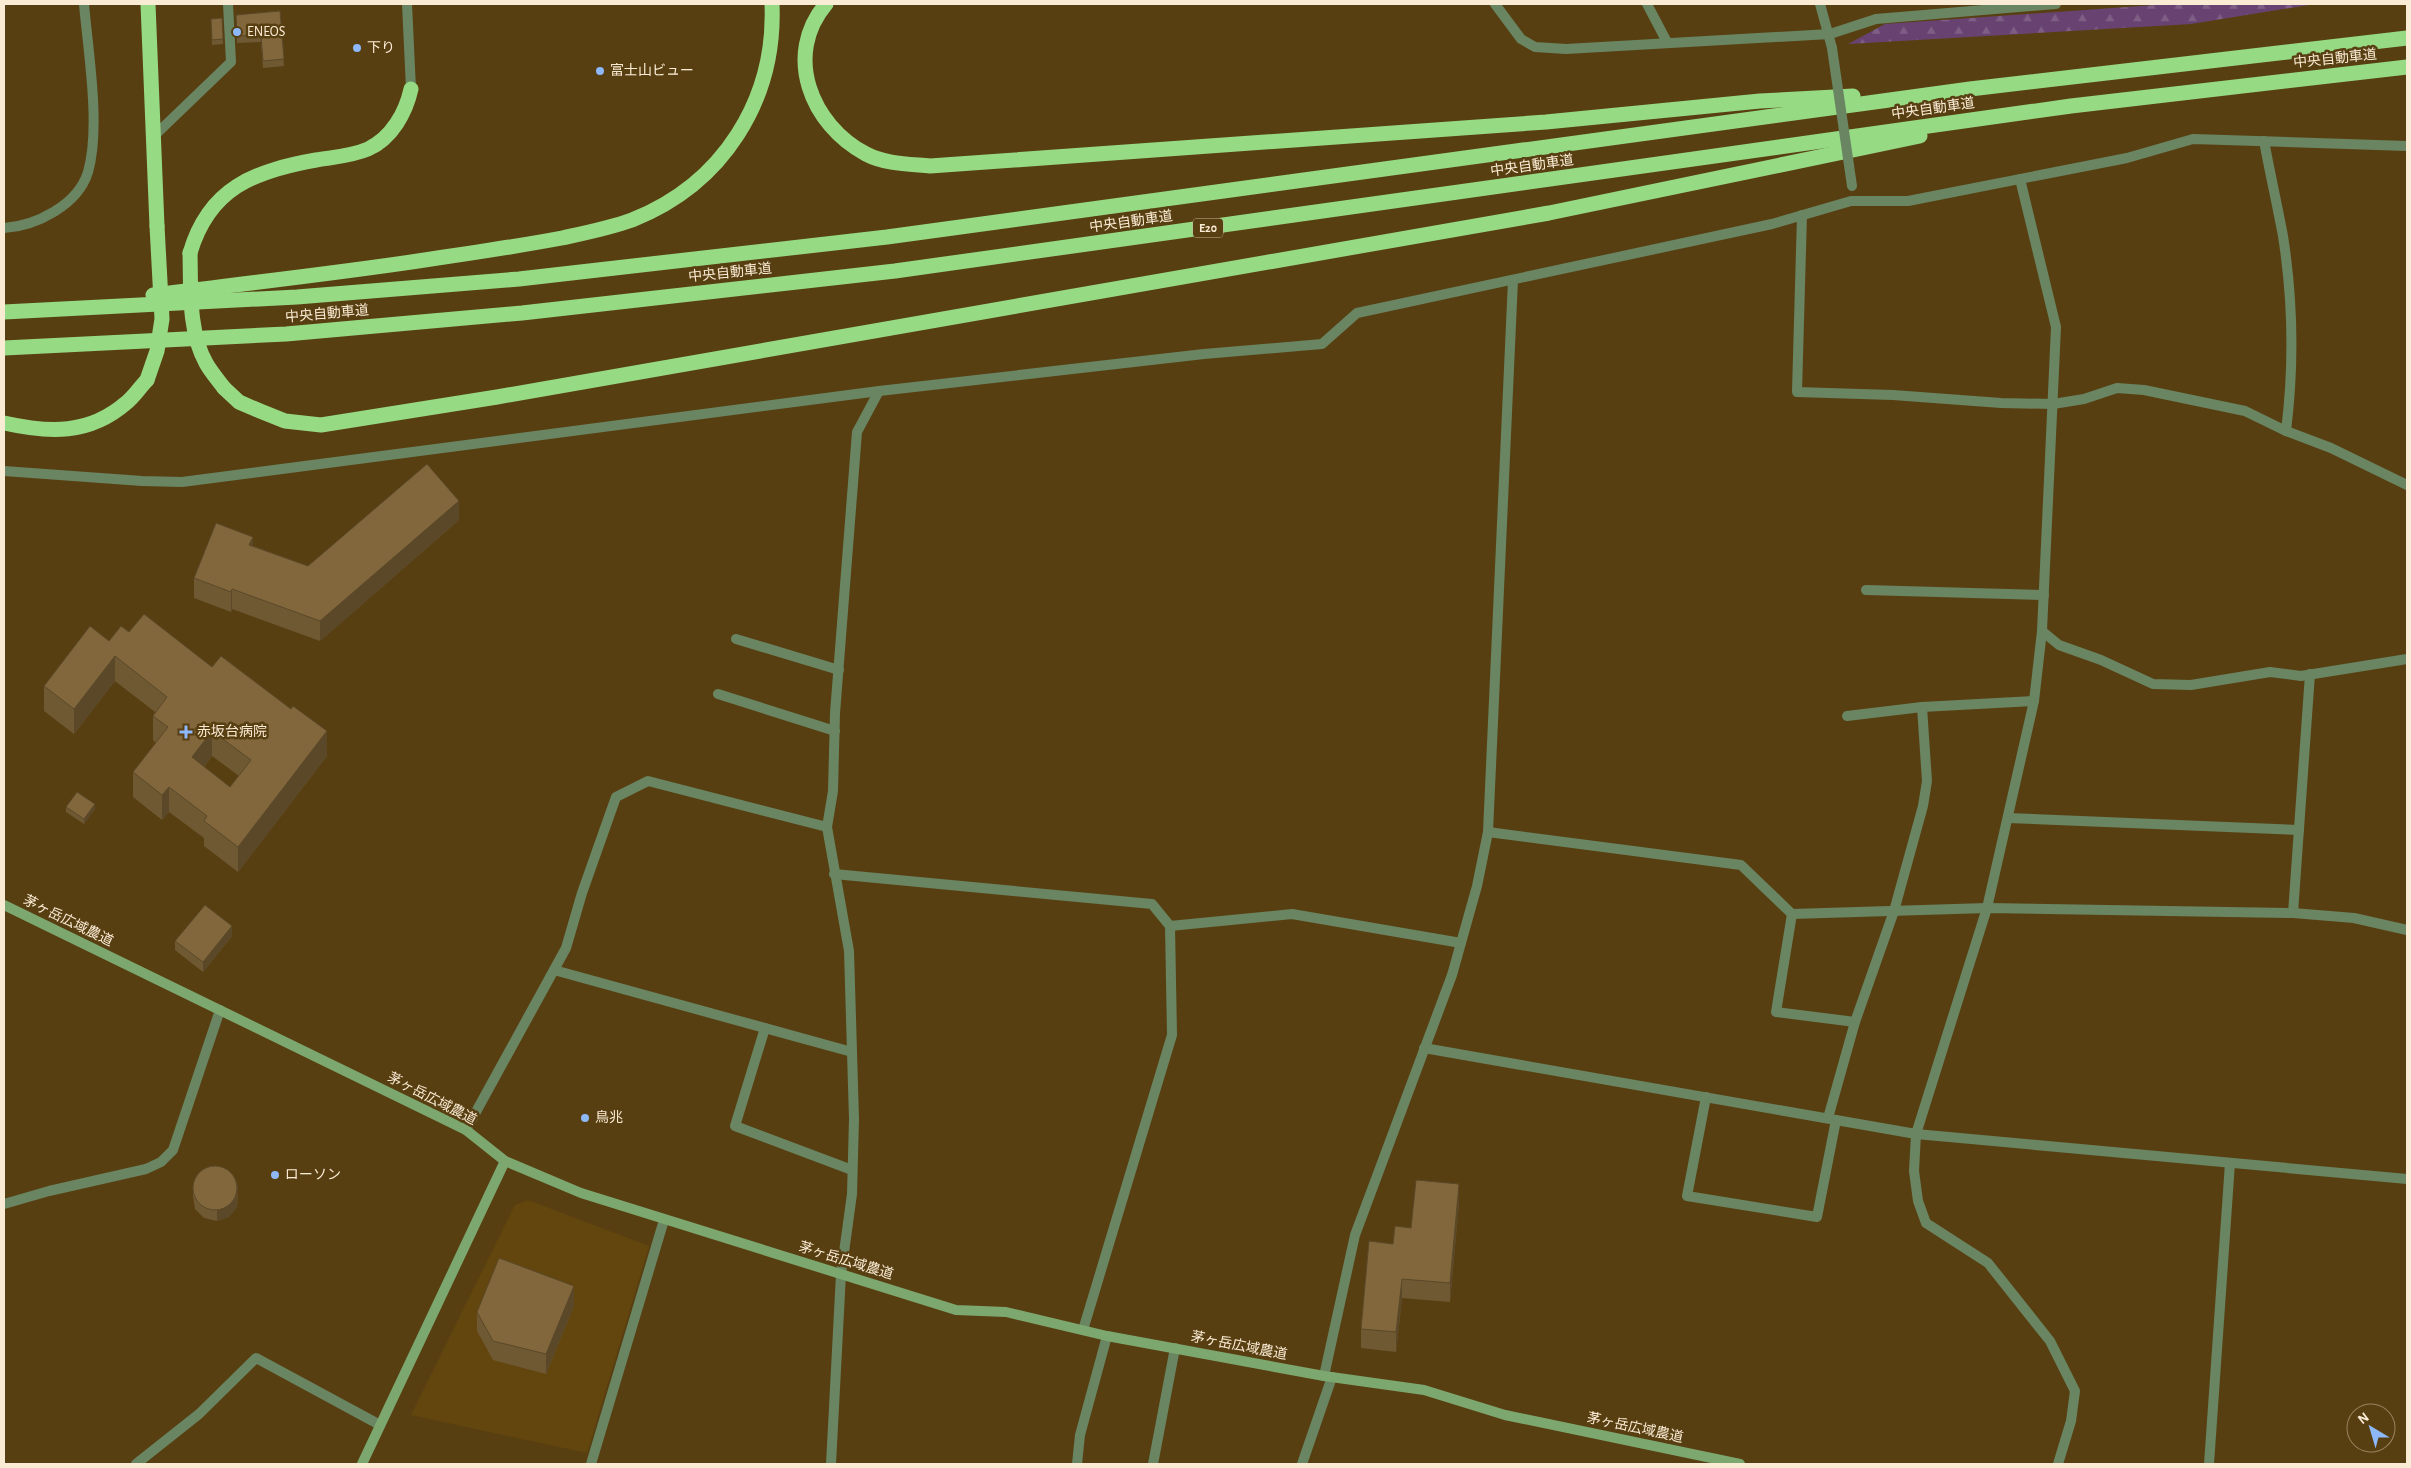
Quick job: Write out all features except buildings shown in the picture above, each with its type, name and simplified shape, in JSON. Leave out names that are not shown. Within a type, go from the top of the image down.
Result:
[{"type":"highway","points":[[4,423],[59,431],[94,423],[126,403],[147,380],[156,351],[162,319],[148,4]]},
{"type":"highway","points":[[20,312],[342,272],[510,248],[591,231],[632,220],[665,204],[694,184],[720,160],[742,130],[756,100],[766,70],[771,39],[772,4]]},
{"type":"highway","points":[[826,4],[810,29],[804,54],[806,79],[814,102],[828,122],[846,142],[868,155],[896,163],[930,166],[1546,122],[1760,102],[1970,89]]},
{"type":"highway","name":"中央自動車道","points":[[4,312],[297,296],[519,279],[897,236],[1970,89],[2407,38]]},
{"type":"highway","name":"中央自動車道","points":[[4,348],[305,332],[522,313],[895,271],[2071,106],[2407,67]]},
{"type":"highway","points":[[411,88],[407,105],[398,121],[370,148],[355,154],[277,167],[242,184],[222,198],[207,212],[196,231],[190,253],[193,318],[199,346],[206,363],[224,388],[239,402],[285,421],[321,425],[497,397],[1549,213],[2071,106]]},
{"type":"street","points":[[4,228],[14,227],[47,216],[70,201],[88,173],[93,139],[84,4]]},
{"type":"street","points":[[153,137],[231,62],[228,4]]},
{"type":"street","points":[[407,4],[411,88]]},
{"type":"street","points":[[1495,4],[1521,38],[1535,46],[1566,49],[1830,34],[1876,19],[1988,7],[2056,4]]},
{"type":"street","points":[[1647,4],[1667,42]]},
{"type":"street","points":[[1820,4],[1830,34],[1852,186],[1851,200]]},
{"type":"street","points":[[4,471],[182,482],[879,391],[1204,354],[1322,344],[1357,313],[1772,224],[1851,200],[1908,201],[2127,158],[2193,139],[2407,146]]},
{"type":"street","points":[[2264,142],[2283,237],[2289,295],[2291,386],[2286,431]]},
{"type":"street","points":[[2020,179],[2056,327],[2042,632],[2034,701],[1987,908],[1916,1134],[1914,1171],[1918,1201],[1926,1223],[1988,1263],[2050,1341],[2075,1391],[2071,1422],[2058,1464]]},
{"type":"street","points":[[1802,215],[1797,392],[2053,404],[2084,400],[2116,388],[2144,390],[2245,411],[2286,431],[2331,448],[2407,485]]},
{"type":"street","points":[[1302,1464],[1328,1376],[1355,1235],[1452,975],[1478,886],[1488,832],[1513,280]]},
{"type":"street","points":[[831,1464],[841,1274],[852,1194],[852,1052],[849,951],[827,827],[834,791],[835,731],[857,432],[879,391]]},
{"type":"street","points":[[1866,590],[2044,595]]},
{"type":"street","points":[[2042,632],[2059,645],[2101,660],[2153,684],[2192,685],[2270,672],[2301,676],[2407,659]]},
{"type":"street","points":[[736,638],[839,670]]},
{"type":"street","points":[[2293,913],[2310,674]]},
{"type":"street","points":[[718,694],[835,731]]},
{"type":"street","points":[[1847,716],[1922,707],[2034,701]]},
{"type":"street","points":[[1706,1097],[1687,1196],[1817,1217],[1832,1119],[1856,1022],[1894,911],[1923,806],[1927,780],[1922,707]]},
{"type":"street","points":[[466,1130],[566,948],[582,893],[616,797],[648,781],[827,827]]},
{"type":"street","points":[[2008,818],[2299,830]]},
{"type":"street","points":[[1488,832],[1741,865],[1792,914],[1987,908],[2293,913],[2354,918],[2407,930]]},
{"type":"street","points":[[834,874],[1152,904],[1170,926],[1172,1036],[1083,1330]]},
{"type":"street","name":"茅ヶ岳広域農道","points":[[4,905],[466,1130],[506,1161],[581,1193],[664,1220],[956,1310],[1006,1312],[1107,1336],[1328,1376],[1424,1390],[1505,1415],[1740,1464]]},
{"type":"street","points":[[1170,926],[1292,914],[1461,942]]},
{"type":"street","points":[[1792,914],[1776,1012],[1856,1022]]},
{"type":"street","points":[[554,970],[852,1052]]},
{"type":"street","points":[[4,1204],[49,1191],[146,1169],[162,1162],[173,1150],[220,1010]]},
{"type":"street","points":[[764,1028],[735,1126],[852,1170]]},
{"type":"street","points":[[1424,1048],[1916,1134],[2407,1180]]},
{"type":"street","points":[[362,1464],[506,1161]]},
{"type":"street","points":[[2209,1464],[2230,1162]]},
{"type":"street","points":[[591,1464],[664,1220]]},
{"type":"street","points":[[1077,1464],[1080,1435],[1107,1336]]},
{"type":"street","points":[[1154,1464],[1175,1348]]},
{"type":"street","points":[[136,1464],[199,1414],[256,1358],[380,1425]]},
{"type":"shaded area","points":[[528,1200],[649,1246],[587,1453],[411,1415],[515,1205]]},
{"type":"green space","points":[[2169,4],[2315,4],[2191,24],[1848,44],[1885,24]]},
{"type":"place","name":"ENEOS","points":[[237,32]]},
{"type":"place","name":"下り","points":[[357,48]]},
{"type":"place","name":"富士山ビュー","points":[[600,71]]},
{"type":"place","name":"赤坂台病院","points":[[186,732]]},
{"type":"place","name":"鳥兆","points":[[585,1118]]},
{"type":"place","name":"ローソン","points":[[275,1175]]}]
